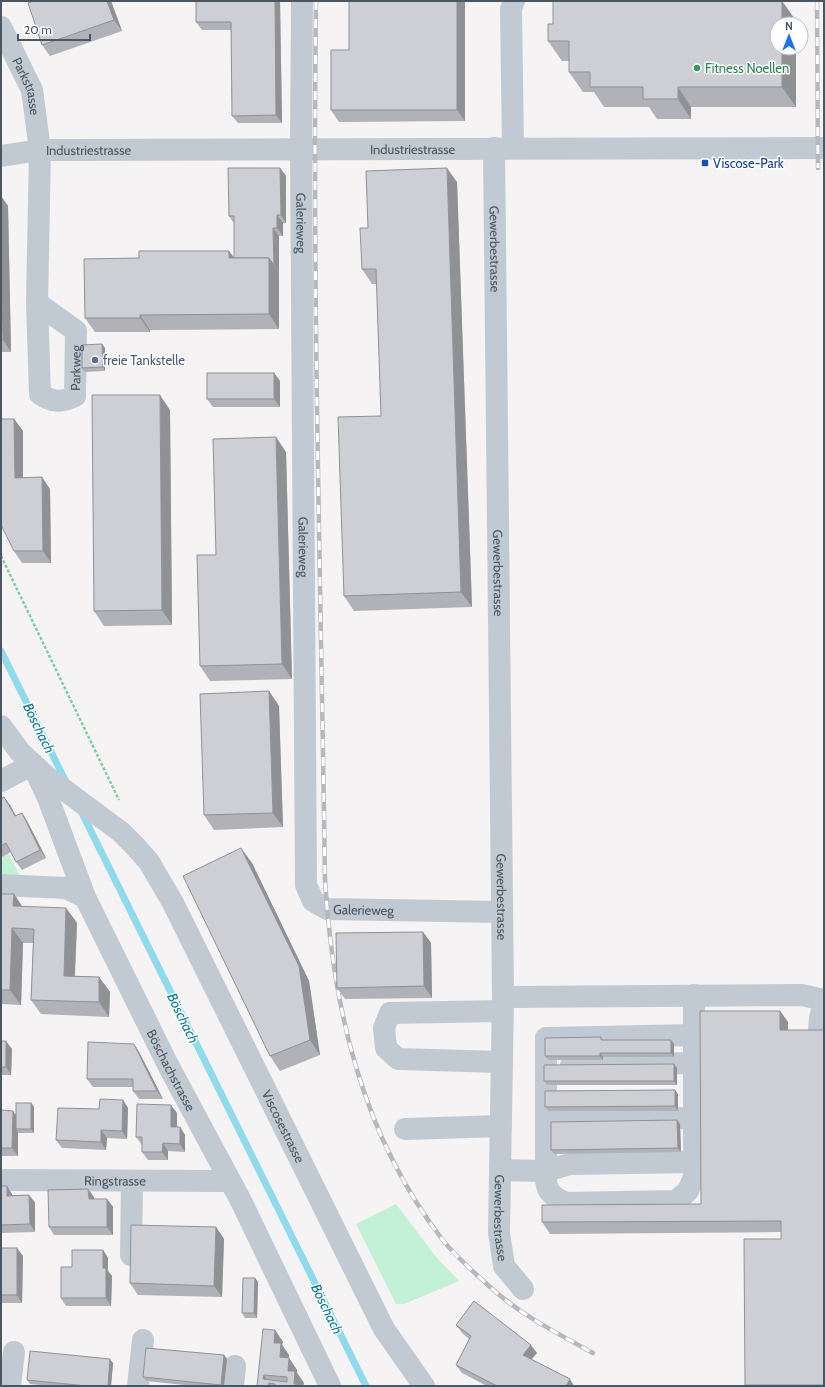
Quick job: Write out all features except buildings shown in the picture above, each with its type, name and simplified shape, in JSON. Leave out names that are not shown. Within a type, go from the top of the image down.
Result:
[{"type":"street","name":"Galerieweg","points":[[302,1],[301,149],[306,885],[313,901],[327,909],[502,912]]},
{"type":"street","name":"Gewerbestrasse","points":[[514,1],[511,9],[504,148],[502,1062],[499,1233],[504,1266],[523,1289]]},
{"type":"street","name":"Parkstrasse","points":[[1,27],[32,90],[40,150]]},
{"type":"street","name":"Industriestrasse","points":[[1,156],[40,150],[824,148]]},
{"type":"street","points":[[37,303],[40,150]]},
{"type":"street","name":"Böschachstrasse","points":[[1,726],[33,764],[120,832],[150,862]]},
{"type":"street","points":[[1,781],[33,764]]},
{"type":"street","name":"Böschachstrasse","points":[[33,764],[48,798],[85,897],[168,1065],[244,1208],[330,1386]]},
{"type":"street","name":"Viscosestrasse","points":[[150,862],[173,903],[384,1329],[424,1386]]},
{"type":"street","points":[[1,886],[66,888],[85,897]]},
{"type":"street","points":[[694,995],[694,1035],[694,1177],[688,1192],[676,1201],[566,1203],[553,1197],[546,1184],[546,1038],[694,1035]]},
{"type":"street","points":[[502,1062],[398,1060],[386,1048],[384,1028],[390,1013],[502,1004],[694,995],[802,995],[824,1001],[820,1018],[818,1042]]},
{"type":"street","points":[[546,1066],[694,1063]]},
{"type":"street","points":[[671,1090],[694,1090]]},
{"type":"street","points":[[546,1091],[569,1091]]},
{"type":"street","points":[[546,1120],[694,1118]]},
{"type":"street","points":[[405,1129],[501,1126]]},
{"type":"street","points":[[500,1170],[546,1171],[570,1164],[694,1162]]},
{"type":"street","name":"Ringstrasse","points":[[1,1180],[132,1182],[229,1181]]},
{"type":"street","points":[[131,1274],[132,1182]]},
{"type":"street","points":[[138,1386],[143,1340]]},
{"type":"street","points":[[10,1386],[14,1352]]},
{"type":"path","points":[[1,556],[120,802]]},
{"type":"green space","points":[[8,853],[20,876],[1,876],[1,855],[2,857]]},
{"type":"green space","points":[[396,1204],[436,1257],[459,1281],[404,1304],[396,1304],[356,1224]]},
{"type":"waterway","name":"Böschach","points":[[1,651],[66,782]]},
{"type":"waterway","name":"Böschach","points":[[81,811],[366,1386]]},
{"type":"railway","points":[[316,1],[316,331],[325,880],[335,975],[344,1022],[356,1068],[372,1113],[391,1157],[414,1199],[442,1239],[453,1252],[501,1296],[526,1314],[593,1353]]},
{"type":"railway","points":[[817,1],[818,168]]},
{"type":"place","name":"Fitness Noellen","points":[[697,68]]},
{"type":"place","name":"Viscose-Park","points":[[705,163]]},
{"type":"place","name":"freie Tankstelle","points":[[95,360]]}]
